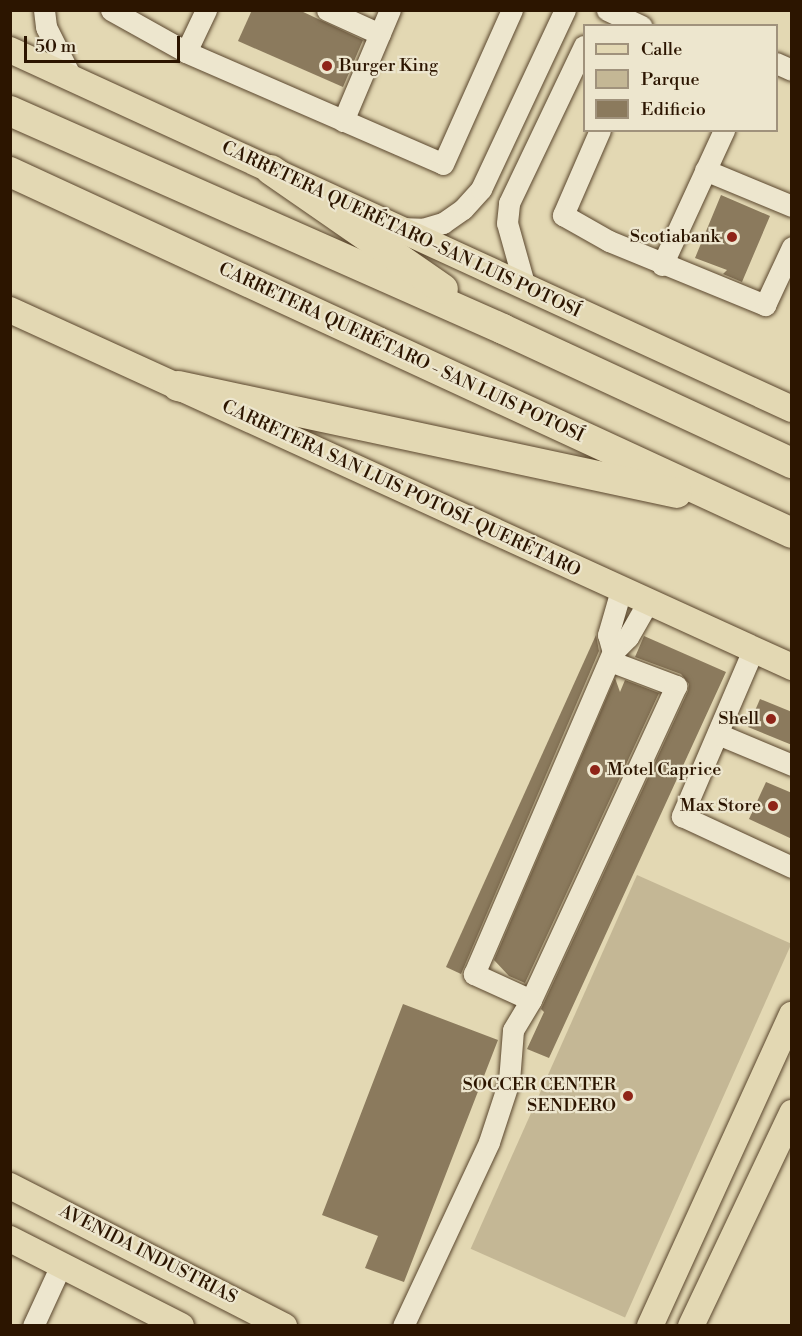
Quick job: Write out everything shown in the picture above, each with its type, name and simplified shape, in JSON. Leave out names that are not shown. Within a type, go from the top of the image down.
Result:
[{"type":"highway","points":[[10,111],[503,329],[792,463]]},
{"type":"highway","points":[[271,170],[503,329]]},
{"type":"highway","name":"CARRETERA QUERÉTARO - SAN LUIS POTOSÍ","points":[[10,172],[792,533]]},
{"type":"highway","points":[[178,386],[732,505]]},
{"type":"main road","name":"CARRETERA QUERÉTARO-SAN LUIS POTOSÍ","points":[[10,50],[792,409]]},
{"type":"main road","name":"CARRETERA SAN LUIS POTOSÍ-QUERÉTARO","points":[[10,309],[792,668]]},
{"type":"main road","points":[[650,1326],[792,1015]]},
{"type":"main road","points":[[691,1326],[792,1113]]},
{"type":"main road","name":"AVENIDA INDUSTRIAS","points":[[10,1186],[284,1326]]},
{"type":"main road","points":[[10,1239],[181,1326]]},
{"type":"street","points":[[44,10],[46,27],[72,79]]},
{"type":"street","points":[[111,10],[186,52],[443,164],[512,10]]},
{"type":"street","points":[[186,52],[206,10]]},
{"type":"street","points":[[327,10],[380,34]]},
{"type":"street","points":[[343,121],[390,10]]},
{"type":"street","points":[[397,228],[422,229],[443,223],[463,209],[481,189],[565,10]]},
{"type":"street","points":[[596,24],[605,10],[637,24]]},
{"type":"street","points":[[525,287],[507,224],[509,203],[583,50]]},
{"type":"street","points":[[778,63],[792,70]]},
{"type":"street","points":[[599,132],[563,215],[662,265],[765,305],[792,247]]},
{"type":"street","points":[[662,265],[723,132]]},
{"type":"street","points":[[705,170],[792,206]]},
{"type":"street","points":[[10,325],[36,321]]},
{"type":"street","points":[[611,656],[608,635],[621,590]]},
{"type":"street","points":[[531,1000],[474,974],[611,656],[628,637],[648,602]]},
{"type":"street","points":[[753,650],[682,816],[792,867]]},
{"type":"street","points":[[403,1326],[489,1142],[513,1063],[513,1030],[531,1000],[676,686],[611,656]]},
{"type":"street","points":[[718,734],[792,765]]},
{"type":"street","points":[[391,1326],[480,1139],[495,1119]]},
{"type":"street","points":[[33,1326],[61,1265]]},
{"type":"green space","name":"SOCCER CENTER SENDERO","points":[[637,875],[791,944],[625,1317],[471,1249]]},
{"type":"building","name":"Burger King","points":[[252,10],[299,10],[363,40],[343,87],[238,41]]},
{"type":"building","name":"Scotiabank","points":[[721,195],[770,216],[742,282],[723,274],[727,270],[695,258]]},
{"type":"building","points":[[596,635],[599,651],[461,974],[446,967]]},
{"type":"building","points":[[644,636],[726,672],[549,1058],[527,1049],[544,1012],[541,1009],[688,691],[689,684],[681,674],[635,657]]},
{"type":"building","points":[[615,678],[620,692],[625,680],[659,693],[525,983],[509,976],[494,960]]},
{"type":"building","name":"Shell","points":[[760,699],[792,712],[792,745],[748,727]]},
{"type":"building","name":"Max Store","points":[[766,782],[792,793],[792,839],[749,819]]},
{"type":"building","points":[[403,1004],[498,1040],[404,1282],[365,1268],[378,1236],[322,1215]]},
{"type":"place","name":"Burger King","points":[[327,66]]},
{"type":"place","name":"Scotiabank","points":[[732,237]]},
{"type":"place","name":"Shell","points":[[771,719]]},
{"type":"place","name":"Motel Caprice","points":[[595,770]]},
{"type":"place","name":"Max Store","points":[[773,806]]},
{"type":"place","name":"SOCCER CENTER SENDERO","points":[[628,1096]]}]
